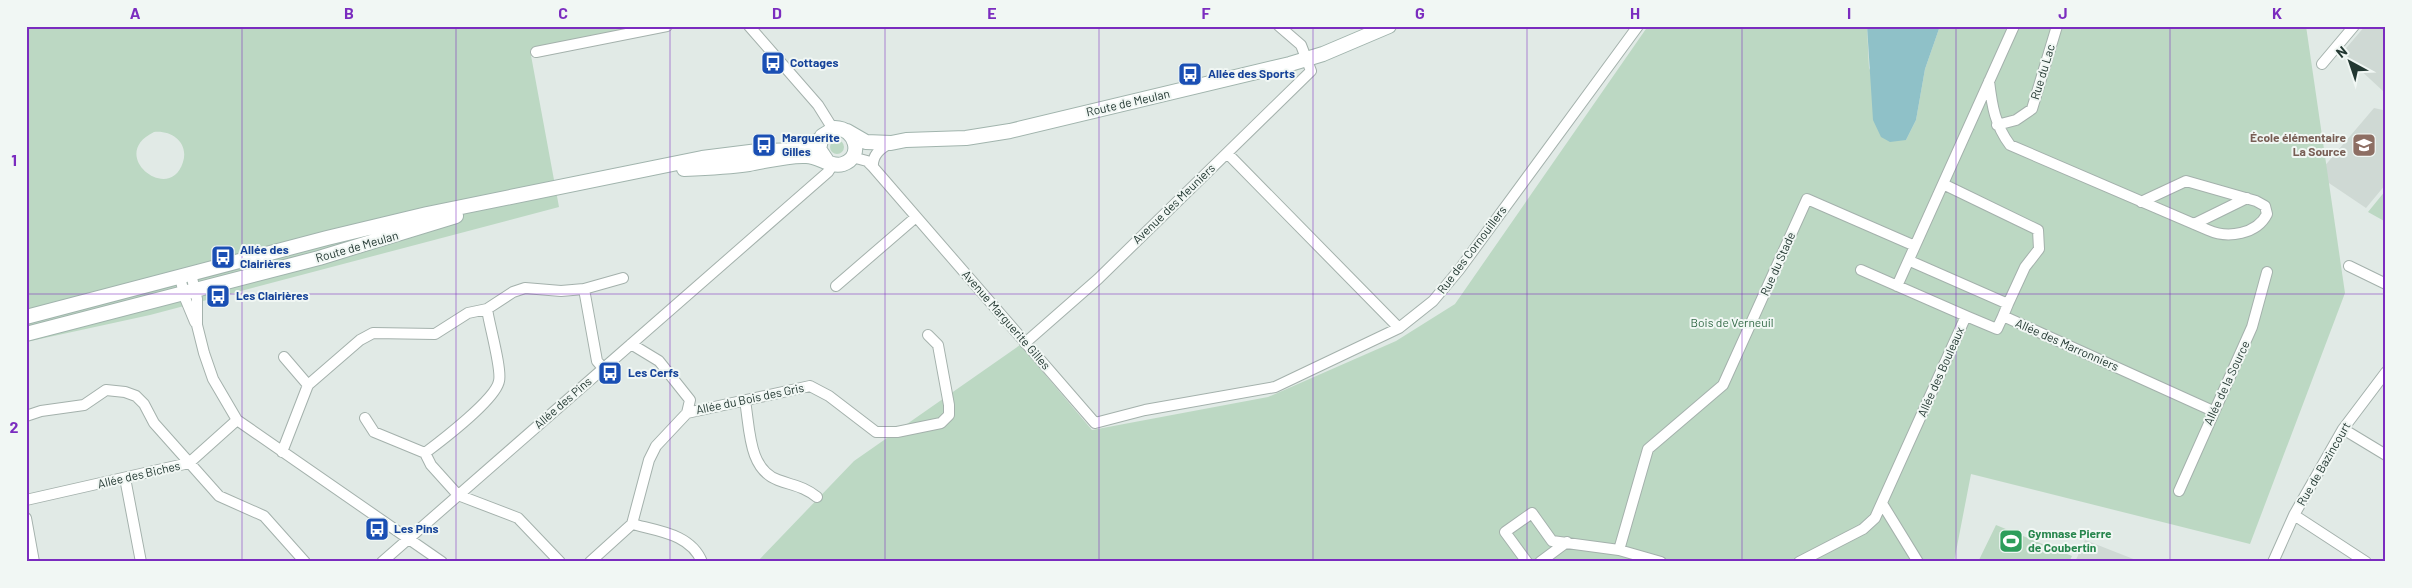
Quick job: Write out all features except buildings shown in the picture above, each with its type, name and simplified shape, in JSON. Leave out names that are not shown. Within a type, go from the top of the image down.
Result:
[{"type":"main road","name":"Route de Meulan","points":[[1305,56],[1370,26]]},
{"type":"main road","name":"Route de Meulan","points":[[847,131],[859,139],[874,143],[891,143],[1010,123],[1305,56],[1389,26]]},
{"type":"main road","points":[[833,129],[847,131],[854,140],[853,155],[845,163],[830,163],[819,149],[821,138],[833,129]]},
{"type":"main road","name":"Route de Meulan","points":[[26,317],[367,228],[626,173],[743,152],[803,150],[811,147],[821,138]]},
{"type":"main road","name":"Route de Meulan","points":[[853,155],[874,143]]},
{"type":"main road","name":"Route de Meulan","points":[[626,173],[731,166],[797,156],[810,156],[830,163]]},
{"type":"main road","name":"Route de Meulan","points":[[26,334],[190,293],[363,246],[511,198]]},
{"type":"street","points":[[536,52],[667,26]]},
{"type":"street","points":[[749,26],[818,105],[833,129]]},
{"type":"street","points":[[1278,26],[1300,45],[1305,56]]},
{"type":"street","name":"Rue des Cornouillers","points":[[1095,423],[1145,410],[1275,387],[1399,328],[1433,301],[1459,270],[1638,26]]},
{"type":"street","points":[[1897,286],[1910,261],[2014,26]]},
{"type":"street","name":"Rue du Lac","points":[[1997,126],[2016,120],[2032,110],[2057,26]]},
{"type":"street","points":[[2322,64],[2354,26]]},
{"type":"street","name":"Avenue des Meuniers","points":[[1025,343],[1098,279],[1311,71],[1305,56]]},
{"type":"street","points":[[1989,81],[1997,126],[2010,145],[2141,202],[2194,224],[2218,235],[2252,230],[2263,221],[2267,214],[2265,206],[2247,198],[2186,182],[2141,202]]},
{"type":"street","points":[[873,167],[873,160],[877,152],[891,143]]},
{"type":"street","points":[[1227,153],[1399,328]]},
{"type":"street","name":"Avenue Marguerite Gilles","points":[[853,155],[873,167],[1095,423]]},
{"type":"street","name":"Allée des Pins","points":[[382,562],[828,172],[830,163]]},
{"type":"street","points":[[1943,184],[2038,230],[2039,249],[2025,267],[2008,304]]},
{"type":"street","points":[[2194,224],[2247,198]]},
{"type":"street","name":"Rue du Stade","points":[[1619,550],[1648,449],[1723,385],[1807,200],[1915,246]]},
{"type":"street","points":[[836,286],[916,217]]},
{"type":"street","name":"Allée des Marronniers","points":[[1910,261],[2008,304],[2003,316],[2213,411]]},
{"type":"street","points":[[2349,266],[2386,284]]},
{"type":"street","name":"Allée des Bouleaux","points":[[1800,562],[1864,529],[1875,518],[1883,504],[1966,316],[1861,270]]},
{"type":"street","name":"Allée de la Source","points":[[2179,491],[2252,327],[2268,272]]},
{"type":"street","points":[[186,276],[212,379],[237,420],[442,562]]},
{"type":"street","points":[[282,452],[308,385],[360,340],[373,333],[435,334],[468,313],[487,309],[513,292],[525,288],[561,291],[584,289],[623,278]]},
{"type":"street","points":[[584,289],[597,361],[603,368]]},
{"type":"street","points":[[425,453],[444,439],[496,392],[500,380],[487,309]]},
{"type":"street","points":[[1966,316],[1997,329],[2003,316]]},
{"type":"street","name":"Allée du Bois des Gris","points":[[687,412],[810,386],[829,396],[876,432],[897,432],[941,423],[949,415],[950,405],[938,344],[928,335]]},
{"type":"street","points":[[590,562],[632,524],[649,460],[656,446],[687,412],[690,400],[659,361],[631,344]]},
{"type":"street","points":[[284,357],[308,385]]},
{"type":"street","name":"Rue de Bazincourt","points":[[2273,562],[2294,515],[2343,429],[2386,372]]},
{"type":"street","points":[[26,416],[41,411],[84,405],[106,390],[125,392],[136,396],[144,404],[154,423],[219,496],[264,516],[305,562]]},
{"type":"street","points":[[745,401],[754,455],[761,468],[769,476],[805,487],[817,497]]},
{"type":"street","points":[[365,418],[374,432],[425,453],[431,464],[458,495],[518,518],[560,562]]},
{"type":"street","name":"Allée des Biches","points":[[26,500],[189,463],[237,420]]},
{"type":"street","points":[[2343,429],[2386,455]]},
{"type":"street","points":[[125,478],[141,562]]},
{"type":"street","points":[[1883,504],[1918,562]]},
{"type":"street","points":[[1527,562],[1505,532],[1532,513],[1552,541],[1619,550],[1661,562]]},
{"type":"street","points":[[2294,515],[2366,562]]},
{"type":"street","points":[[26,518],[34,562]]},
{"type":"street","points":[[632,524],[678,537],[688,542],[697,550],[702,562]]},
{"type":"street","points":[[1540,562],[1567,542]]},
{"type":"shaded area","points":[[2365,26],[2386,26],[2384,92],[2342,53]]},
{"type":"shaded area","name":"École élémentaire La Source","points":[[2374,108],[2383,110],[2386,115],[2386,184],[2366,208],[2317,175]]},
{"type":"shaded area","points":[[2085,540],[2141,562],[2075,562]]},
{"type":"green space","points":[[26,26],[652,26],[530,50],[559,207],[150,315],[26,342]],"holes":[[[154,132],[161,132],[178,139],[184,149],[183,162],[176,174],[166,179],[155,177],[146,172],[139,163],[136,152],[141,142]]]},
{"type":"green space","name":"Bois de Verneuil","points":[[1648,26],[1867,26],[1869,68],[1906,140],[1916,120],[1925,69],[1940,26],[2306,26],[2345,293],[2250,544],[1971,474],[1954,562],[757,562],[854,461],[1020,345],[1092,430],[1268,397],[1396,341],[1455,304]]},
{"type":"green space","points":[[834,140],[840,140],[844,147],[840,154],[834,154],[830,150],[830,144]]},
{"type":"green space","points":[[2386,190],[2386,222],[2368,212]]},
{"type":"green space","name":"Gymnase Pierre de Coubertin","points":[[1996,525],[2072,556],[2069,562],[1978,562]]},
{"type":"water","points":[[1867,26],[1940,26],[1925,69],[1916,120],[1906,140],[1890,142],[1881,137],[1873,120]]},
{"type":"place","name":"Cottages","points":[[773,63]]},
{"type":"place","name":"Allée des Sports","points":[[1190,74]]},
{"type":"place","name":"Marguerite Gilles","points":[[764,145]]},
{"type":"place","name":"École élémentaire La Source","points":[[2364,145]]},
{"type":"place","name":"Allée des Clairières","points":[[223,257]]},
{"type":"place","name":"Les Clairières","points":[[218,296]]},
{"type":"place","name":"Les Cerfs","points":[[610,373]]},
{"type":"place","name":"Les Pins","points":[[377,529]]},
{"type":"place","name":"Gymnase Pierre de Coubertin","points":[[2011,541]]}]
